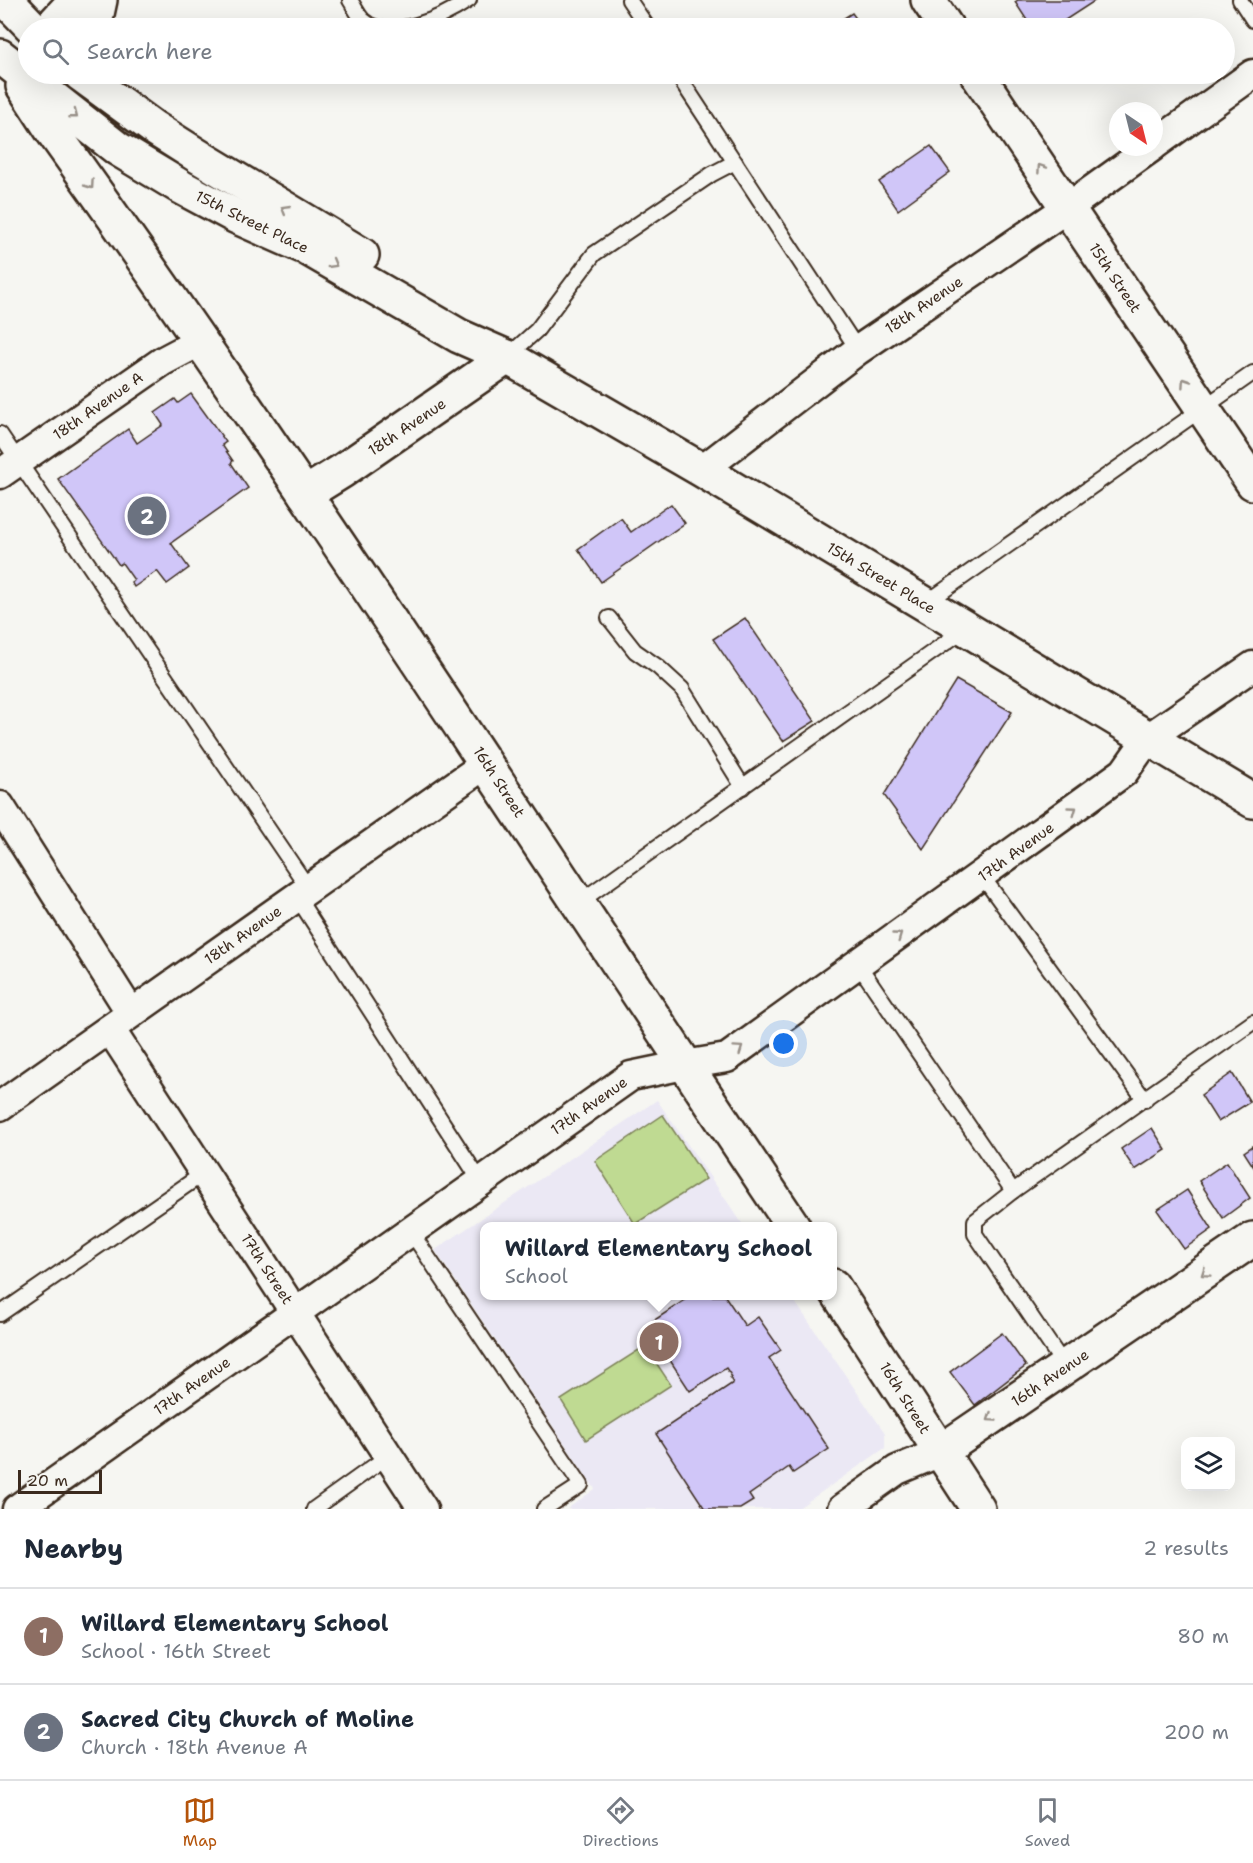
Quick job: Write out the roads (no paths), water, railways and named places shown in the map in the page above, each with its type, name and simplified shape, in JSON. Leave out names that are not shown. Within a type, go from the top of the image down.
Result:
[{"type":"street","points":[[6,0],[23,18]]},
{"type":"street","points":[[59,18],[76,0]]},
{"type":"street","points":[[96,18],[100,0]]},
{"type":"street","points":[[928,0],[940,18]]},
{"type":"street","name":"16th Street","points":[[10,62],[18,75]]},
{"type":"street","name":"18th Avenue","points":[[1163,139],[1253,75]]},
{"type":"street","name":"16th Street","points":[[24,84],[53,132],[305,494],[487,763],[790,1222]]},
{"type":"street","name":"15th Street Place","points":[[37,84],[118,149],[180,187],[307,248],[459,336],[507,357],[702,470],[1253,801]]},
{"type":"street","name":"15th Street Place","points":[[94,84],[198,156],[470,319],[507,357]]},
{"type":"street","points":[[111,84],[129,110]]},
{"type":"street","name":"15th Street","points":[[984,84],[1253,483]]},
{"type":"street","name":"18th Avenue","points":[[702,470],[858,350],[1067,208],[1139,156]]},
{"type":"street","name":"18th Avenue A","points":[[9,467],[163,361],[199,342]]},
{"type":"street","name":"18th Avenue","points":[[305,494],[507,357]]},
{"type":"street","name":"17th Avenue","points":[[17,1509],[631,1076],[727,1058],[1124,772],[1148,738],[1253,666]]},
{"type":"street","name":"18th Avenue","points":[[0,1106],[487,763]]},
{"type":"street","name":"17th Street","points":[[0,806],[204,1173],[423,1509]]},
{"type":"street","name":"16th Avenue","points":[[842,1509],[897,1470],[940,1452],[1253,1239]]},
{"type":"street","name":"16th Street","points":[[837,1292],[978,1509]]},
{"type":"lane","points":[[350,0],[361,18]]},
{"type":"lane","points":[[436,18],[469,0]]},
{"type":"lane","points":[[629,0],[641,18]]},
{"type":"lane","points":[[1240,0],[1253,20]]},
{"type":"lane","points":[[684,84],[858,350]]},
{"type":"lane","points":[[507,357],[537,330],[594,254],[712,174],[735,162]]},
{"type":"lane","points":[[924,604],[1253,373]]},
{"type":"lane","points":[[0,434],[9,467],[303,893],[481,1182]]},
{"type":"lane","points":[[609,618],[635,651],[658,667],[682,689],[743,787]]},
{"type":"lane","points":[[579,903],[965,629]]},
{"type":"lane","points":[[982,876],[1145,1100]]},
{"type":"lane","points":[[858,964],[1013,1191]]},
{"type":"lane","points":[[1066,1368],[975,1234],[975,1221],[1013,1191],[1253,1022]]},
{"type":"lane","points":[[0,1314],[204,1173]]},
{"type":"lane","points":[[411,1232],[580,1485],[544,1509]]},
{"type":"lane","points":[[314,1509],[388,1456]]},
{"type":"place","name":"Sacred City Church of Moline","points":[[147,516]]},
{"type":"place","name":"Willard Elementary School","points":[[659,1342]]}]
